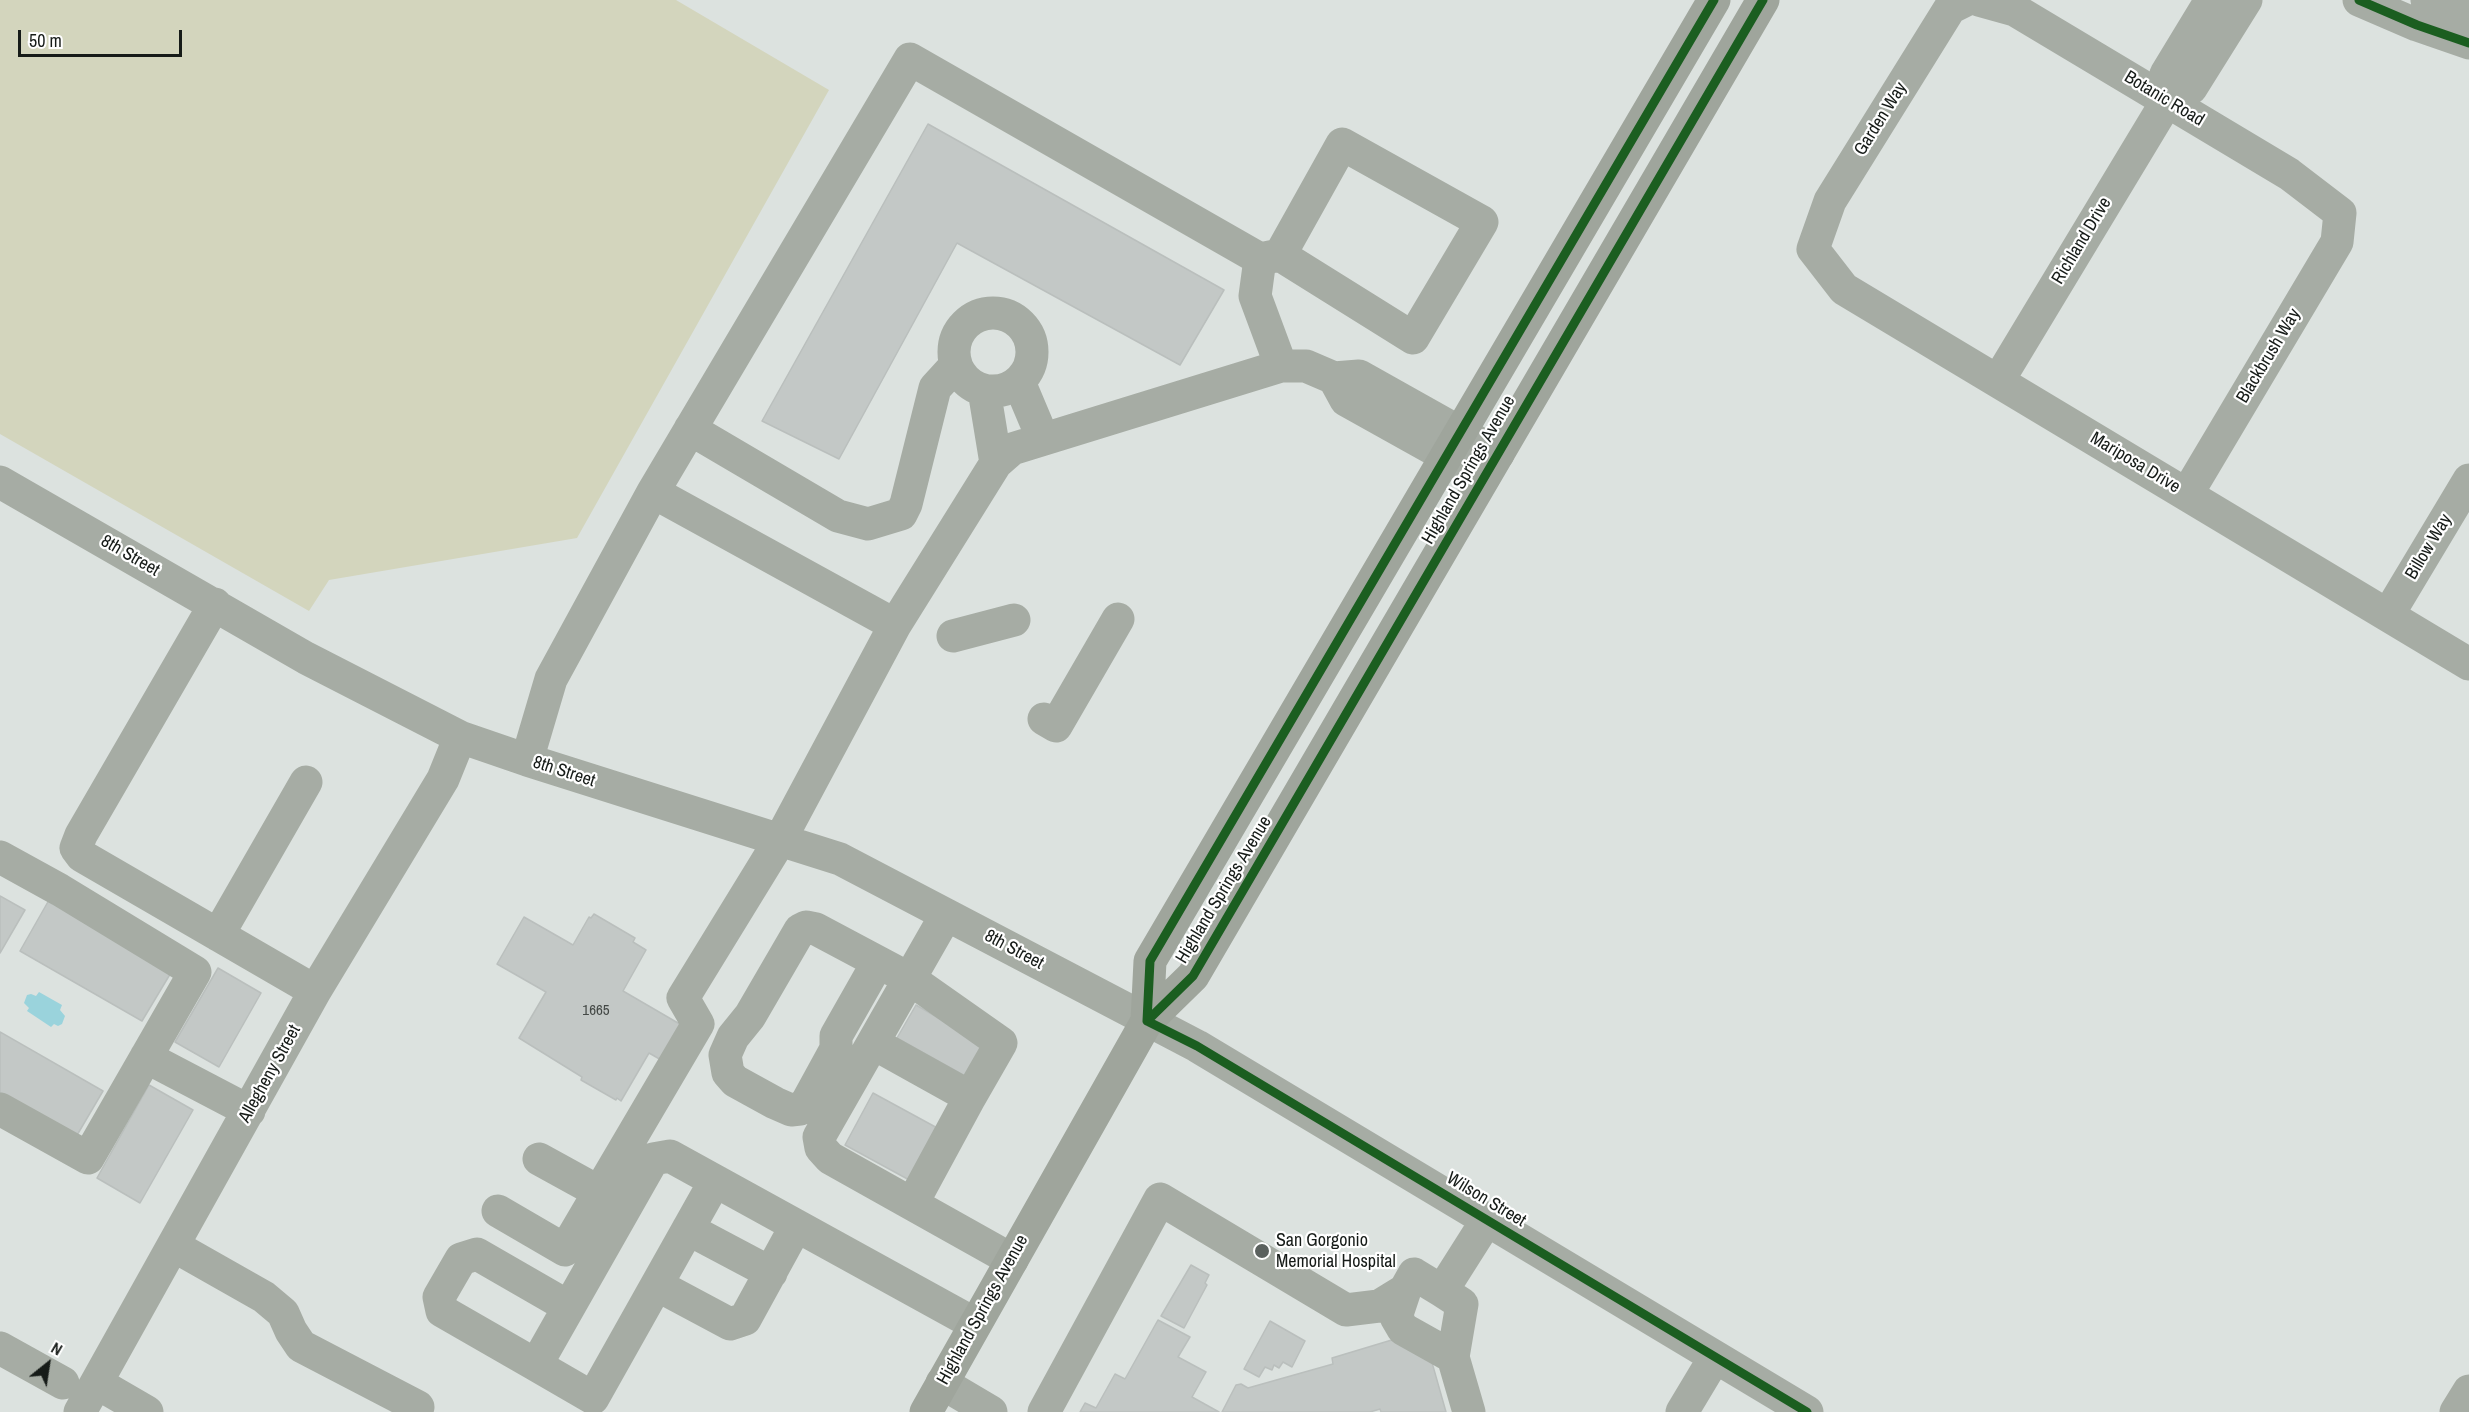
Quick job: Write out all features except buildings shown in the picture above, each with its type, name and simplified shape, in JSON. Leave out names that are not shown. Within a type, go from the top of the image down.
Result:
[{"type":"main road","name":"Highland Springs Avenue","points":[[1147,1021],[1150,961],[1714,0]]},
{"type":"main road","name":"Highland Springs Avenue","points":[[926,1412],[1147,1021],[1193,976],[1763,0]]},
{"type":"street","name":"Garden Way","points":[[1813,249],[1830,201],[1950,8],[1966,0]]},
{"type":"street","name":"Botanic Road","points":[[1979,0],[2015,10],[2289,174],[2340,213]]},
{"type":"street","points":[[2167,101],[2166,74],[2211,0]]},
{"type":"street","name":"Richland Drive","points":[[1998,381],[2167,101],[2191,88],[2246,0]]},
{"type":"street","points":[[2359,0],[2417,25],[2469,43]]},
{"type":"street","points":[[2427,0],[2469,13]]},
{"type":"street","points":[[527,760],[551,679],[652,492],[910,59],[1270,257],[1413,338],[1482,222],[1342,144],[1270,257],[1255,296],[1281,366]]},
{"type":"street","name":"Blackbrush Way","points":[[2187,494],[2337,242],[2340,213]]},
{"type":"street","name":"Mariposa Drive","points":[[1813,249],[1844,288],[2469,664]]},
{"type":"street","points":[[996,313],[1009,316],[1020,323],[1028,334],[1032,346],[1032,359],[1027,372],[1019,381],[1002,390],[984,390],[972,386],[962,376],[953,352],[955,339],[961,328],[971,319],[983,314],[996,313]]},
{"type":"street","points":[[690,429],[838,516],[868,524],[901,514],[906,504],[934,388],[956,365]]},
{"type":"street","points":[[498,1211],[565,1250],[698,1024],[683,998],[780,840],[895,624],[996,464],[1012,449],[1281,366],[1306,366],[1334,378],[1359,375],[1452,444],[1491,466]]},
{"type":"street","points":[[1019,381],[1043,439]]},
{"type":"street","points":[[984,390],[996,464]]},
{"type":"street","name":"Billow Way","points":[[2388,615],[2469,480]]},
{"type":"street","name":"8th Street","points":[[0,482],[306,658],[460,737],[840,858],[1147,1021]]},
{"type":"street","points":[[652,492],[895,624]]},
{"type":"street","points":[[215,604],[81,835],[76,848],[82,856],[315,991]]},
{"type":"street","points":[[1044,718],[1056,726],[1118,619]]},
{"type":"street","points":[[953,636],[1014,620]]},
{"type":"street","name":"Allegheny Street","points":[[80,1412],[315,991],[443,779],[460,737]]},
{"type":"street","points":[[218,934],[306,782]]},
{"type":"street","points":[[0,857],[60,890],[195,972],[88,1158],[0,1109]]},
{"type":"street","points":[[821,1148],[819,1137],[946,915]]},
{"type":"street","points":[[878,962],[836,1036],[836,1049],[807,1102],[800,1108],[791,1110],[747,1088],[728,1073],[725,1055],[800,930],[806,927],[816,929],[910,979],[1001,1043],[912,1204]]},
{"type":"street","points":[[750,1016],[727,1027],[719,1036],[704,1067],[705,1076],[711,1084],[821,1148],[830,1158],[1012,1260]]},
{"type":"street","name":"Wilson Street","points":[[1147,1021],[1197,1046],[1807,1412]]},
{"type":"street","points":[[873,1043],[970,1097]]},
{"type":"street","points":[[146,1057],[249,1111]]},
{"type":"street","points":[[536,1365],[653,1159],[670,1156],[975,1324]]},
{"type":"street","points":[[539,1159],[599,1192]]},
{"type":"street","points":[[569,1307],[477,1254],[461,1258],[440,1297],[442,1311],[603,1405],[657,1285],[715,1181]]},
{"type":"street","points":[[1044,1412],[1160,1199],[1346,1310],[1379,1306],[1405,1290]]},
{"type":"street","points":[[1442,1291],[1487,1221]]},
{"type":"street","points":[[657,1285],[730,1324],[745,1319],[796,1226]]},
{"type":"street","points":[[688,1229],[771,1273]]},
{"type":"street","points":[[174,1246],[264,1297],[283,1313],[301,1346],[418,1407]]},
{"type":"street","points":[[1453,1357],[1403,1329],[1396,1317],[1405,1290],[1414,1274],[1462,1305],[1453,1357],[1469,1412]]},
{"type":"street","points":[[0,1348],[63,1383]]},
{"type":"street","points":[[1682,1412],[1714,1357]]},
{"type":"street","points":[[97,1383],[147,1412]]},
{"type":"street","points":[[942,1383],[991,1412]]},
{"type":"street","points":[[2456,1412],[2469,1391]]},
{"type":"green space","points":[[0,0],[676,0],[829,90],[577,538],[329,580],[309,611],[0,434]]},
{"type":"water","points":[[39,992],[62,1005],[60,1010],[65,1016],[62,1024],[58,1026],[54,1024],[51,1027],[27,1011],[29,1008],[24,1003],[27,995],[36,996]]},
{"type":"cycle path","points":[[1147,1021],[1150,961],[1714,0]]},
{"type":"cycle path","points":[[1147,1021],[1193,976],[1763,0]]},
{"type":"cycle path","points":[[2359,0],[2417,25],[2469,43]]},
{"type":"cycle path","points":[[1147,1021],[1197,1046],[1807,1412]]},
{"type":"place","name":"San Gorgonio Memorial Hospital","points":[[1262,1251]]}]
